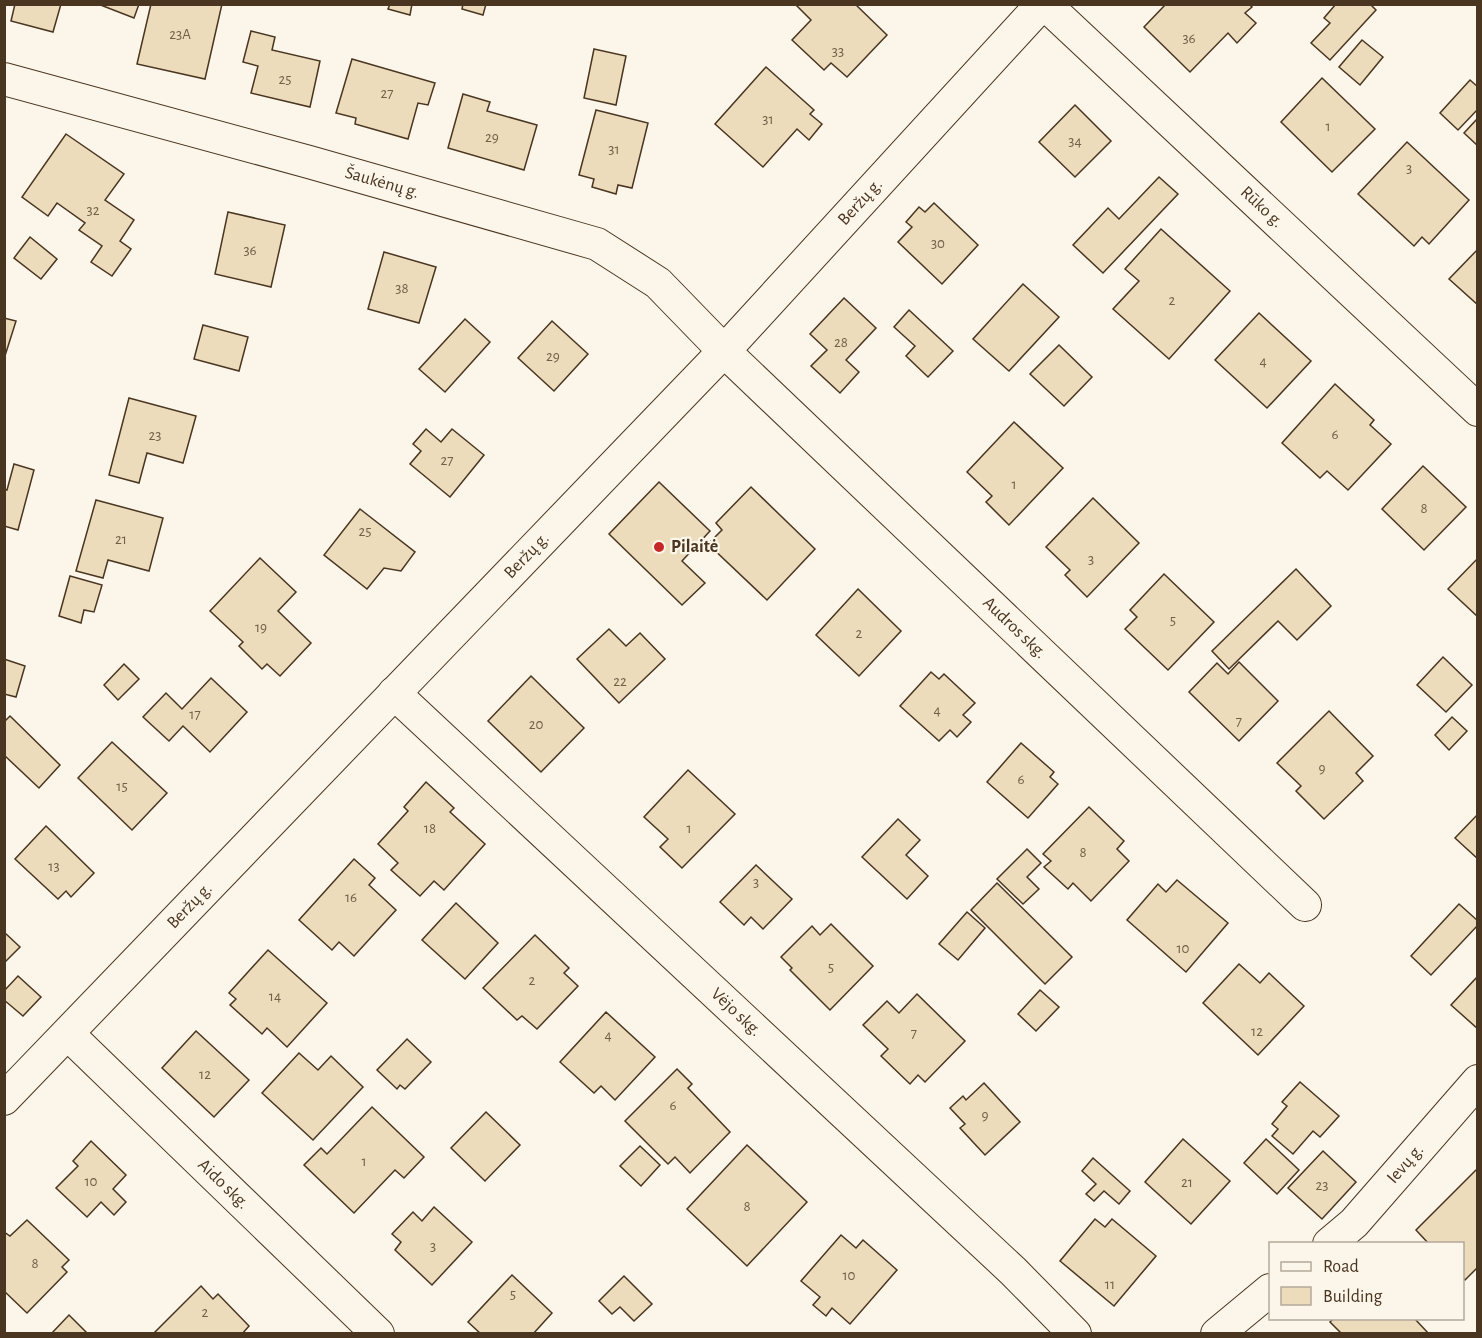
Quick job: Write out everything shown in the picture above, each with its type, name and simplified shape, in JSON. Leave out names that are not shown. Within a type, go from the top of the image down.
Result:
[{"type":"street","name":"Beržų g.","points":[[4,1099],[724,351],[1043,4]]},
{"type":"street","name":"Rūko g.","points":[[1043,4],[1478,410]]},
{"type":"street","name":"Šaukėnų g.","points":[[4,79],[597,244],[658,283],[724,351]]},
{"type":"street","name":"Audros skg.","points":[[724,351],[1305,905]]},
{"type":"street","name":"Vėjo skg.","points":[[394,693],[1004,1263],[1075,1334]]},
{"type":"street","name":"Aido skg.","points":[[68,1034],[378,1334]]},
{"type":"street","name":"Ievų g.","points":[[1331,1242],[1354,1223],[1478,1081]]},
{"type":"street","points":[[1217,1334],[1269,1291]]},
{"type":"building","points":[[15,4],[61,4],[53,32],[11,21]]},
{"type":"building","points":[[98,4],[139,4],[134,18]]},
{"type":"building","points":[[151,4],[222,4],[205,79],[137,64]]},
{"type":"building","points":[[390,4],[412,4],[410,15],[388,9]]},
{"type":"building","points":[[463,4],[486,4],[483,15],[462,9]]},
{"type":"building","points":[[795,4],[855,4],[887,35],[847,77],[831,63],[824,70],[792,40],[811,20]]},
{"type":"building","points":[[1166,4],[1249,4],[1252,7],[1245,13],[1256,23],[1237,43],[1228,33],[1190,72],[1144,27]]},
{"type":"building","points":[[1336,4],[1370,4],[1376,10],[1330,60],[1311,43],[1330,23],[1324,18]]},
{"type":"building","points":[[251,31],[275,37],[272,50],[320,61],[310,107],[251,93],[258,66],[243,62]]},
{"type":"building","points":[[1362,40],[1383,57],[1360,85],[1339,67]]},
{"type":"building","points":[[594,49],[626,56],[616,105],[584,98]]},
{"type":"building","points":[[352,59],[435,83],[428,105],[418,103],[408,139],[355,124],[356,118],[336,113]]},
{"type":"building","points":[[766,67],[814,110],[810,114],[822,124],[809,140],[797,129],[763,167],[715,124]]},
{"type":"building","points":[[1322,78],[1375,129],[1332,172],[1281,122]]},
{"type":"building","points":[[1470,80],[1478,87],[1478,109],[1458,130],[1440,113]]},
{"type":"building","points":[[463,94],[490,102],[487,111],[537,125],[524,170],[448,148]]},
{"type":"building","points":[[1075,105],[1111,141],[1075,177],[1039,142]]},
{"type":"building","points":[[596,110],[648,123],[632,188],[618,185],[616,194],[592,187],[594,179],[579,175]]},
{"type":"building","points":[[1478,118],[1478,146],[1464,133]]},
{"type":"building","points":[[66,134],[124,174],[105,200],[134,220],[120,241],[131,249],[112,276],[91,262],[102,246],[79,230],[85,223],[57,203],[48,216],[22,197]]},
{"type":"building","points":[[1407,142],[1469,200],[1429,244],[1422,237],[1414,246],[1358,194]]},
{"type":"building","points":[[1159,177],[1178,194],[1103,273],[1073,245],[1108,208],[1119,219]]},
{"type":"building","points":[[934,203],[978,245],[942,284],[898,242],[912,227],[906,222],[919,207],[925,212]]},
{"type":"building","points":[[228,212],[285,225],[271,287],[215,274]]},
{"type":"building","points":[[1161,229],[1230,291],[1169,359],[1113,309],[1139,281],[1125,269]]},
{"type":"building","points":[[30,237],[57,259],[41,279],[14,258]]},
{"type":"building","points":[[1478,249],[1478,305],[1449,279]]},
{"type":"building","points":[[384,252],[436,267],[419,323],[368,309]]},
{"type":"building","points":[[1023,284],[1059,317],[1009,371],[973,339]]},
{"type":"building","points":[[844,298],[876,328],[846,360],[859,372],[840,393],[811,366],[827,350],[810,334]]},
{"type":"building","points":[[909,310],[953,351],[928,377],[906,356],[915,346],[894,327]]},
{"type":"building","points":[[1259,313],[1311,361],[1267,408],[1215,360]]},
{"type":"building","points":[[4,318],[16,321],[4,359]]},
{"type":"building","points":[[465,319],[490,342],[445,392],[419,369]]},
{"type":"building","points":[[552,321],[588,354],[554,391],[518,358]]},
{"type":"building","points":[[203,325],[248,337],[239,371],[194,359]]},
{"type":"building","points":[[1059,345],[1092,377],[1064,406],[1030,374]]},
{"type":"building","points":[[1335,384],[1374,420],[1370,425],[1391,444],[1348,490],[1327,471],[1320,478],[1282,443]]},
{"type":"building","points":[[129,398],[196,416],[183,463],[147,453],[139,483],[109,475]]},
{"type":"building","points":[[1014,422],[1063,468],[1009,525],[986,502],[992,496],[967,472]]},
{"type":"building","points":[[426,429],[441,442],[452,429],[484,455],[450,497],[410,464],[421,451],[413,444]]},
{"type":"building","points":[[14,464],[34,470],[18,530],[4,526],[4,489],[7,490]]},
{"type":"building","points":[[1423,466],[1466,507],[1424,550],[1382,509]]},
{"type":"building","name":"Pilaitė","points":[[659,482],[710,531],[682,561],[705,583],[682,605],[609,534]]},
{"type":"building","points":[[751,487],[815,549],[767,600],[708,544],[722,530],[716,523]]},
{"type":"building","points":[[1093,498],[1139,543],[1087,597],[1065,575],[1070,570],[1046,547]]},
{"type":"building","points":[[96,500],[163,518],[149,571],[108,560],[103,578],[76,571]]},
{"type":"building","points":[[360,509],[415,552],[401,571],[384,568],[367,589],[324,555]]},
{"type":"building","points":[[260,558],[296,592],[278,611],[311,643],[280,676],[267,664],[262,669],[239,646],[243,642],[210,611]]},
{"type":"building","points":[[1478,558],[1478,617],[1448,589]]},
{"type":"building","points":[[1296,569],[1331,606],[1297,640],[1278,621],[1229,669],[1212,651]]},
{"type":"building","points":[[1164,574],[1214,622],[1168,670],[1125,629],[1137,617],[1130,610]]},
{"type":"building","points":[[70,576],[102,585],[94,612],[84,610],[81,623],[59,616]]},
{"type":"building","points":[[858,589],[901,631],[859,676],[816,635]]},
{"type":"building","points":[[609,629],[626,646],[640,633],[665,659],[619,703],[577,659]]},
{"type":"building","points":[[1443,657],[1472,685],[1446,712],[1417,685]]},
{"type":"building","points":[[4,659],[25,666],[16,697],[4,694]]},
{"type":"building","points":[[1239,662],[1278,701],[1239,741],[1189,692],[1217,663],[1228,674]]},
{"type":"building","points":[[124,664],[139,679],[118,700],[104,685]]},
{"type":"building","points":[[931,672],[939,679],[944,674],[975,703],[963,715],[971,722],[957,737],[950,730],[939,741],[900,706]]},
{"type":"building","points":[[531,676],[584,728],[541,772],[488,721]]},
{"type":"building","points":[[211,678],[247,712],[210,752],[183,726],[169,741],[143,717],[166,693],[182,709]]},
{"type":"building","points":[[1329,711],[1373,756],[1356,773],[1363,781],[1324,819],[1296,791],[1301,786],[1277,763]]},
{"type":"building","points":[[10,716],[60,765],[39,788],[4,755],[4,722]]},
{"type":"building","points":[[1452,717],[1467,731],[1449,750],[1435,735]]},
{"type":"building","points":[[112,742],[167,793],[132,830],[78,778]]},
{"type":"building","points":[[1021,743],[1054,772],[1050,777],[1058,784],[1028,818],[987,782]]},
{"type":"building","points":[[688,770],[735,814],[682,868],[660,847],[668,839],[644,817]]},
{"type":"building","points":[[426,782],[454,808],[450,812],[485,844],[444,890],[434,881],[420,896],[391,870],[398,863],[378,844],[408,811],[404,807]]},
{"type":"building","points":[[1089,807],[1124,841],[1117,849],[1129,861],[1091,901],[1073,883],[1068,889],[1044,867],[1051,861],[1043,854]]},
{"type":"building","points":[[1478,814],[1478,859],[1455,838]]},
{"type":"building","points":[[898,819],[920,840],[906,855],[928,876],[907,899],[862,857]]},
{"type":"building","points":[[46,826],[94,873],[71,897],[66,891],[58,899],[15,859]]},
{"type":"building","points":[[1027,849],[1041,863],[1027,877],[1039,889],[1023,904],[997,879]]},
{"type":"building","points":[[354,859],[375,878],[369,885],[396,910],[354,956],[339,942],[332,950],[299,920]]},
{"type":"building","points":[[756,865],[792,899],[763,929],[751,917],[744,925],[720,902]]},
{"type":"building","points":[[1177,880],[1228,923],[1186,972],[1127,920],[1158,884],[1166,892]]},
{"type":"building","points":[[997,883],[1072,957],[1045,984],[971,910]]},
{"type":"building","points":[[456,903],[498,943],[465,979],[422,940]]},
{"type":"building","points":[[1459,904],[1478,921],[1478,925],[1431,975],[1411,956]]},
{"type":"building","points":[[967,912],[985,928],[958,960],[939,944]]},
{"type":"building","points":[[831,924],[873,966],[830,1010],[790,970],[792,968],[781,957],[812,926],[820,935]]},
{"type":"building","points":[[4,932],[20,947],[4,963]]},
{"type":"building","points":[[535,935],[569,968],[564,973],[578,986],[537,1029],[522,1016],[517,1020],[483,988]]},
{"type":"building","points":[[268,950],[327,1003],[287,1047],[267,1028],[262,1034],[230,1005],[236,999],[229,993]]},
{"type":"building","points":[[1239,964],[1260,983],[1269,973],[1304,1006],[1258,1055],[1203,1003]]},
{"type":"building","points":[[18,976],[41,997],[23,1016],[4,1000],[4,991]]},
{"type":"building","points":[[1478,976],[1478,1029],[1451,1005]]},
{"type":"building","points":[[1040,990],[1059,1007],[1036,1031],[1018,1014]]},
{"type":"building","points":[[917,994],[965,1041],[925,1082],[918,1075],[910,1084],[881,1056],[888,1049],[863,1025],[887,1001],[899,1013]]},
{"type":"building","points":[[606,1012],[655,1057],[615,1100],[601,1086],[594,1093],[560,1062]]},
{"type":"building","points":[[196,1031],[249,1080],[214,1117],[162,1068]]},
{"type":"building","points":[[407,1039],[431,1062],[405,1089],[400,1085],[397,1089],[377,1070]]},
{"type":"building","points":[[299,1053],[318,1070],[331,1056],[363,1087],[313,1140],[262,1093]]},
{"type":"building","points":[[677,1069],[692,1084],[688,1088],[730,1132],[690,1173],[675,1157],[668,1164],[625,1121]]},
{"type":"building","points":[[1300,1082],[1339,1116],[1320,1137],[1313,1131],[1293,1154],[1272,1136],[1278,1129],[1272,1124],[1287,1106],[1282,1102]]},
{"type":"building","points":[[984,1083],[1020,1122],[985,1155],[960,1128],[965,1124],[950,1108],[963,1096],[966,1100]]},
{"type":"building","points":[[372,1107],[424,1157],[404,1178],[395,1170],[354,1213],[304,1165],[321,1148],[327,1154]]},
{"type":"building","points":[[486,1112],[520,1145],[485,1181],[451,1148]]},
{"type":"building","points":[[1183,1139],[1230,1181],[1191,1224],[1145,1182]]},
{"type":"building","points":[[1266,1139],[1299,1170],[1277,1194],[1244,1163]]},
{"type":"building","points":[[91,1141],[126,1175],[113,1189],[126,1202],[114,1215],[101,1202],[87,1217],[56,1188],[78,1166],[73,1161]]},
{"type":"building","points":[[747,1145],[807,1202],[747,1266],[687,1209]]},
{"type":"building","points":[[640,1146],[660,1165],[641,1186],[620,1166]]},
{"type":"building","points":[[1323,1151],[1356,1182],[1322,1219],[1288,1188]]},
{"type":"building","points":[[1093,1158],[1130,1191],[1119,1204],[1104,1191],[1094,1201],[1086,1194],[1096,1184],[1082,1171]]},
{"type":"building","points":[[1478,1168],[1478,1267],[1465,1280],[1464,1242],[1427,1242],[1416,1230]]},
{"type":"building","points":[[434,1207],[472,1242],[432,1285],[395,1250],[401,1242],[392,1234],[413,1212],[422,1221]]},
{"type":"building","points":[[1095,1219],[1105,1227],[1112,1219],[1156,1256],[1114,1306],[1060,1261]]},
{"type":"building","points":[[27,1220],[69,1260],[62,1267],[67,1272],[27,1313],[4,1291],[4,1232],[10,1236]]},
{"type":"building","points":[[841,1235],[856,1248],[863,1240],[897,1270],[850,1324],[832,1308],[826,1316],[813,1305],[820,1297],[801,1281]]},
{"type":"building","points":[[512,1275],[552,1313],[533,1334],[481,1334],[468,1322]]},
{"type":"building","points":[[624,1276],[652,1304],[634,1321],[620,1307],[612,1314],[599,1301]]},
{"type":"building","points":[[201,1286],[213,1299],[218,1294],[249,1326],[242,1334],[153,1334]]},
{"type":"building","points":[[69,1315],[88,1334],[51,1334]]},
{"type":"building","points":[[1332,1320],[1416,1320],[1429,1334],[1342,1334],[1330,1322]]},
{"type":"place","name":"Pilaitė","points":[[659,547]]}]
